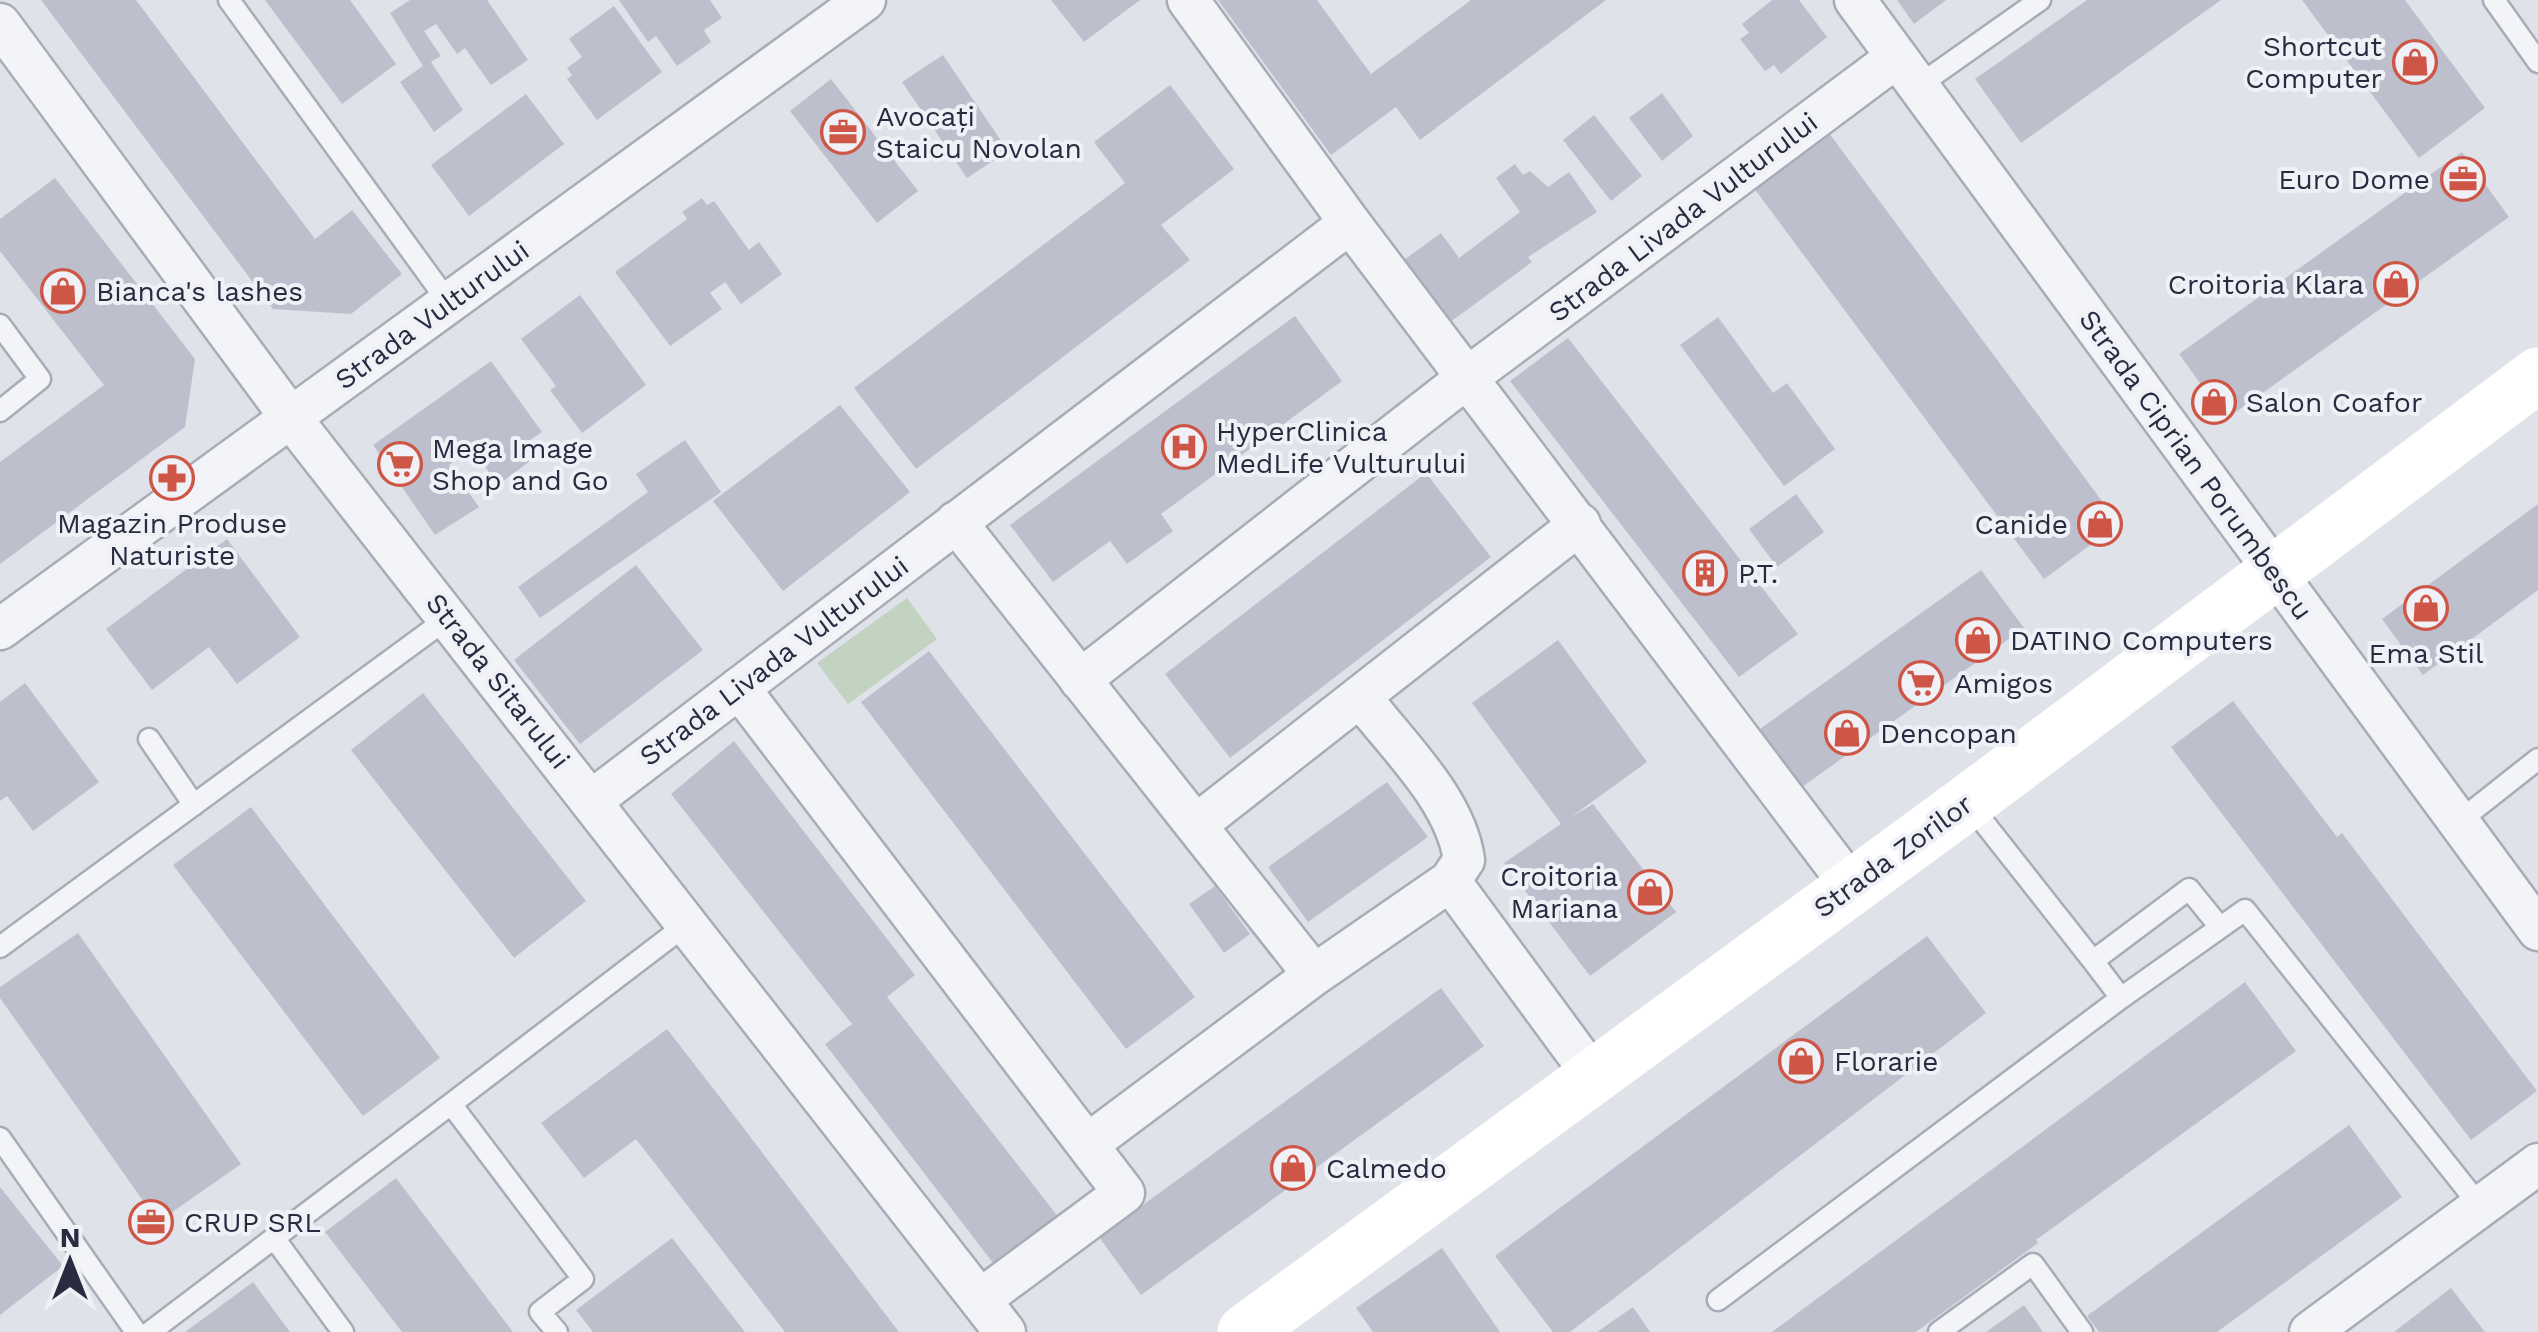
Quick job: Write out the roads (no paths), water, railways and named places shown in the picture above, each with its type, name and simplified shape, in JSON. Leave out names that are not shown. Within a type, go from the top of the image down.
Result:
[{"type":"street","name":"Strada Vulturului","points":[[0,629],[865,0]]},
{"type":"street","points":[[1188,0],[1350,223],[1852,886]]},
{"type":"street","name":"Strada Ciprian Porumbescu","points":[[1855,0],[2538,930]]},
{"type":"street","name":"Strada Sitarului","points":[[0,24],[292,418],[1005,1332]]},
{"type":"street","name":"Strada Livada Vulturului","points":[[1080,680],[1468,377],[1908,72]]},
{"type":"street","name":"Strada Livada Vulturului","points":[[591,801],[1350,223]]},
{"type":"street","points":[[2519,389],[2538,346]]},
{"type":"street","name":"Strada Zorilor","points":[[1245,1332],[1968,802],[2519,389]]},
{"type":"street","points":[[956,522],[1314,975]]},
{"type":"street","points":[[1196,825],[1362,699],[1580,524]]},
{"type":"street","points":[[739,688],[1124,1193],[981,1298]]},
{"type":"street","points":[[1088,1144],[1314,975],[1450,880],[1464,860],[1461,836],[1362,699]]},
{"type":"street","points":[[1450,880],[1594,1077]]},
{"type":"street","points":[[2310,1332],[2538,1164]]},
{"type":"lane","points":[[228,0],[449,302]]},
{"type":"lane","points":[[1908,72],[2040,0]]},
{"type":"lane","points":[[2494,0],[2538,62]]},
{"type":"lane","points":[[0,325],[40,379],[0,410]]},
{"type":"lane","points":[[0,948],[448,618]]},
{"type":"lane","points":[[150,739],[194,805]]},
{"type":"lane","points":[[2457,822],[2538,759]]},
{"type":"lane","points":[[1968,802],[2121,998]]},
{"type":"lane","points":[[2092,961],[2188,890],[2219,926]]},
{"type":"lane","points":[[1718,1300],[2121,998],[2245,910],[2480,1206]]},
{"type":"lane","points":[[150,1332],[687,924]]},
{"type":"lane","points":[[451,1104],[582,1279],[540,1312],[557,1332]]},
{"type":"lane","points":[[0,1138],[136,1332]]},
{"type":"lane","points":[[274,1238],[343,1332]]},
{"type":"lane","points":[[1939,1332],[2033,1264],[2082,1332]]},
{"type":"place","name":"Shortcut Computer","points":[[2415,62]]},
{"type":"place","name":"Avocați Staicu Novolan","points":[[843,132]]},
{"type":"place","name":"Euro Dome","points":[[2463,179]]},
{"type":"place","name":"Croitoria Klara","points":[[2396,284]]},
{"type":"place","name":"Bianca's lashes","points":[[63,291]]},
{"type":"place","name":"Salon Coafor","points":[[2214,402]]},
{"type":"place","name":"HyperClinica MedLife Vulturului","points":[[1184,447]]},
{"type":"place","name":"Mega Image Shop and Go","points":[[400,464]]},
{"type":"place","name":"Magazin Produse Naturiste","points":[[172,478]]},
{"type":"place","name":"Canide","points":[[2100,524]]},
{"type":"place","name":"P.T.","points":[[1705,573]]},
{"type":"place","name":"Ema Stil","points":[[2426,608]]},
{"type":"place","name":"DATINO Computers","points":[[1978,640]]},
{"type":"place","name":"Amigos","points":[[1921,683]]},
{"type":"place","name":"Dencopan","points":[[1847,733]]},
{"type":"place","name":"Croitoria Mariana","points":[[1650,892]]},
{"type":"place","name":"Florarie","points":[[1801,1061]]},
{"type":"place","name":"Calmedo","points":[[1293,1168]]},
{"type":"place","name":"CRUP SRL","points":[[151,1222]]}]
